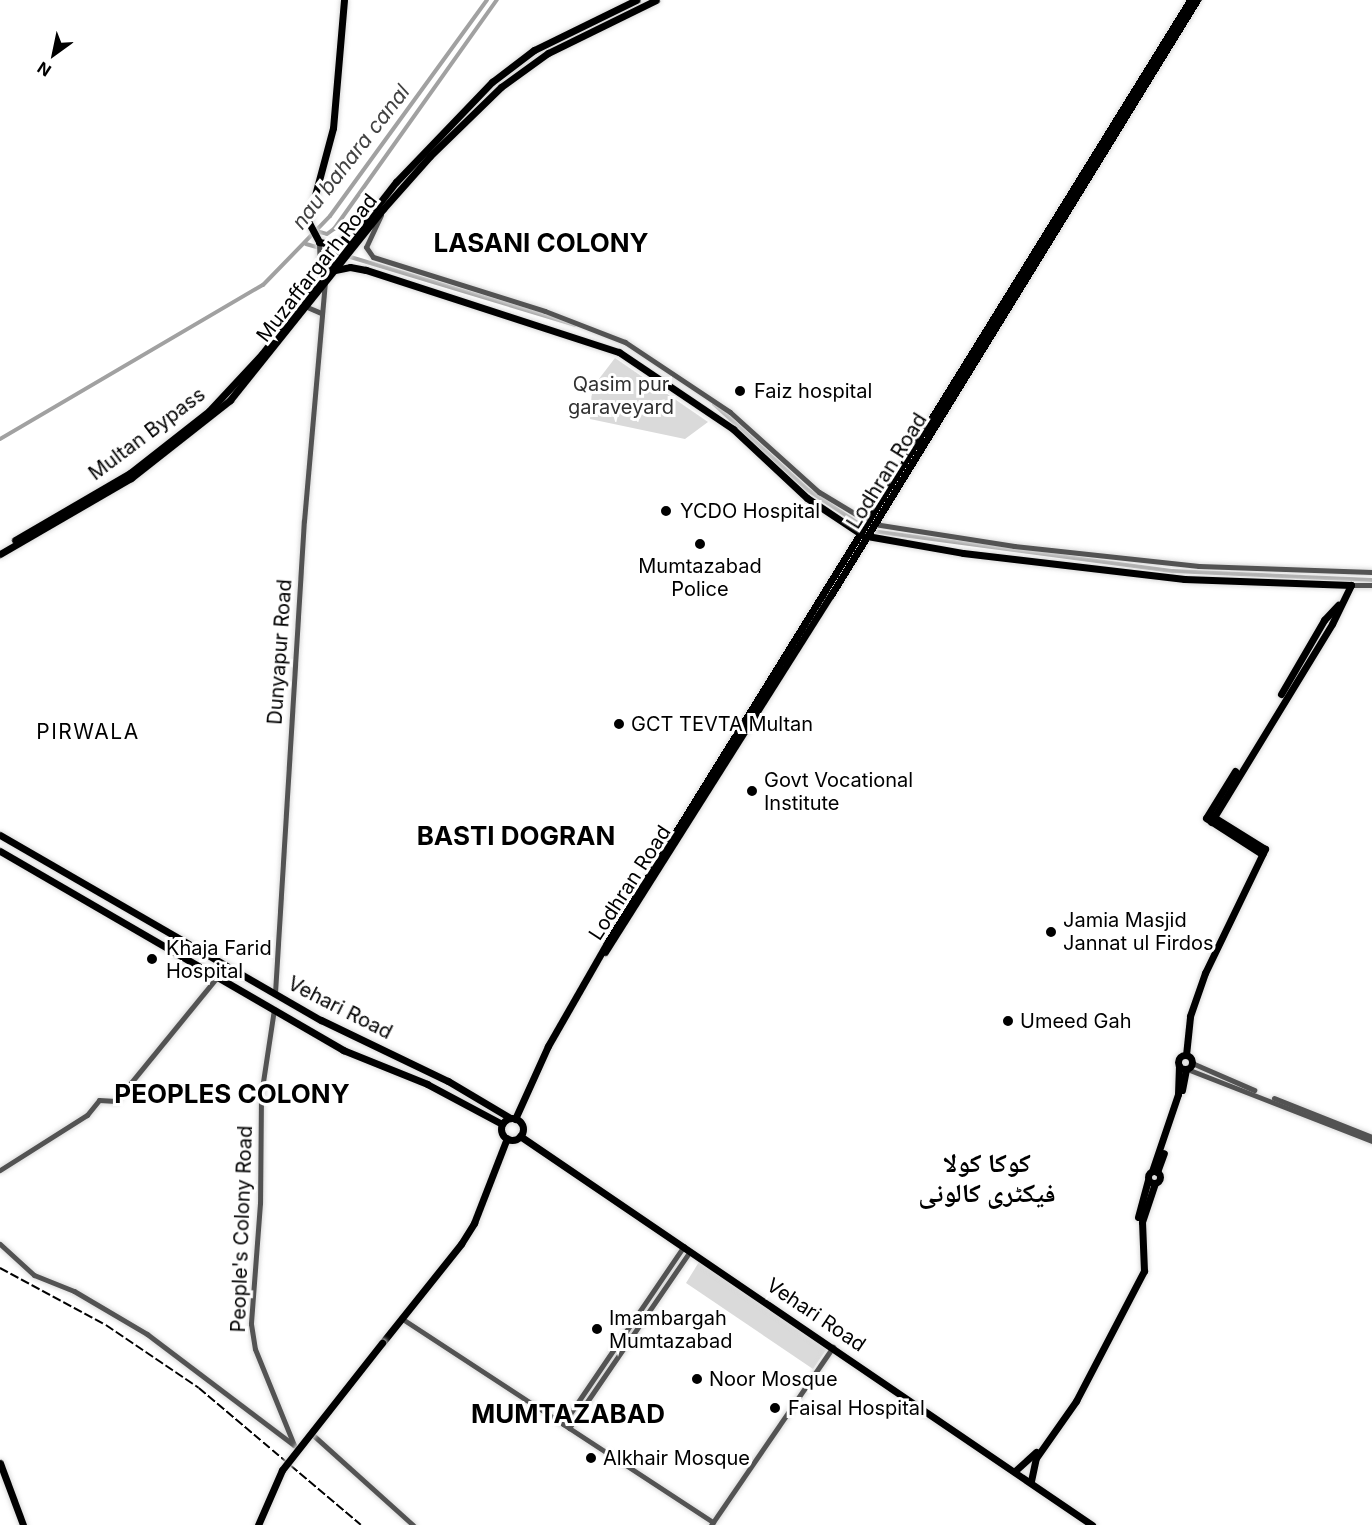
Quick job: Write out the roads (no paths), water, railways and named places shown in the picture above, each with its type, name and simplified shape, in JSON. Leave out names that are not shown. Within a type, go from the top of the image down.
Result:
[{"type":"main road","points":[[344,0],[333,128],[308,221],[318,242],[337,243],[363,224]]},
{"type":"main road","name":"Muzaffargarh Road","points":[[347,249],[492,82],[523,57],[636,0]]},
{"type":"main road","name":"Muzaffargarh Road","points":[[347,249],[363,224],[440,141],[501,87],[548,52],[656,0]]},
{"type":"main road","name":"Lodhran Road","points":[[513,1118],[548,1046],[602,956],[865,534],[1190,0]]},
{"type":"main road","name":"Lodhran Road","points":[[871,523],[1197,0]]},
{"type":"main road","name":"Multan Bypass","points":[[0,548],[130,472],[209,411],[264,356],[347,249]]},
{"type":"main road","points":[[336,265],[387,276],[619,352],[733,429],[807,498],[865,534],[963,553],[1156,576],[1351,585],[1332,624],[1211,818],[1261,850],[1205,973],[1190,1016],[1184,1055],[1186,1067],[1175,1121],[1155,1171],[1148,1179],[1138,1220],[1138,1272],[1072,1399],[1031,1459],[1016,1470]]},
{"type":"main road","name":"Muzaffargarh Road","points":[[0,554],[62,521],[158,460],[230,400],[264,356],[307,307],[323,281]]},
{"type":"main road","name":"Vehari Road","points":[[0,835],[274,993],[439,1077],[513,1118]]},
{"type":"main road","name":"Vehari Road","points":[[0,851],[275,1008],[343,1050],[427,1084],[502,1124]]},
{"type":"main road","points":[[1184,1055],[1186,1067]]},
{"type":"main road","points":[[513,1118],[522,1126],[519,1136],[507,1138],[502,1132],[502,1124],[513,1118]]},
{"type":"main road","name":"Vehari Road","points":[[519,1136],[1031,1480],[1092,1525]]},
{"type":"main road","points":[[258,1525],[282,1470],[466,1236],[507,1138]]},
{"type":"main road","points":[[1031,1480],[1036,1458],[1092,1373],[1144,1271],[1142,1222],[1155,1183],[1160,1178],[1155,1171]]},
{"type":"main road","points":[[1148,1179],[1155,1183]]},
{"type":"main road","points":[[0,1463],[23,1525]]},
{"type":"street","points":[[383,209],[366,247],[373,258],[545,311],[617,338],[730,412],[819,492],[871,523],[1014,546],[1199,566],[1372,572]]},
{"type":"street","name":"Dunyapur Road","points":[[274,993],[323,281],[318,242]]},
{"type":"street","points":[[307,307],[321,313]]},
{"type":"street","points":[[1351,585],[1372,585]]},
{"type":"street","points":[[0,1170],[87,1115],[99,1100],[116,1101],[218,976]]},
{"type":"street","name":"People's Colony Road","points":[[0,1244],[34,1275],[74,1291],[147,1334],[294,1445],[255,1349],[251,1324],[260,1203],[261,1095],[275,1008]]},
{"type":"street","points":[[1186,1067],[1372,1139]]},
{"type":"street","points":[[563,1424],[687,1249]]},
{"type":"street","points":[[569,1428],[687,1249]]},
{"type":"street","points":[[401,1318],[712,1523],[833,1347]]},
{"type":"street","points":[[313,1435],[413,1525]]},
{"type":"waterway","name":"nau bahara canal","points":[[0,439],[263,285],[330,216],[487,0]]},
{"type":"waterway","points":[[316,231],[327,234],[334,229],[497,0]]},
{"type":"waterway","points":[[306,244],[340,254]]},
{"type":"waterway","points":[[347,256],[575,325]]},
{"type":"waterway","points":[[714,404],[808,490],[865,528]]},
{"type":"waterway","points":[[872,531],[1173,571],[1372,580]]},
{"type":"railway","points":[[0,1268],[106,1325],[199,1388],[361,1525]]},
{"type":"place","name":"Faiz hospital","points":[[740,391]]},
{"type":"place","name":"YCDO Hospital","points":[[666,511]]},
{"type":"place","name":"Mumtazabad Police","points":[[700,544]]},
{"type":"place","name":"GCT TEVTA Multan","points":[[619,724]]},
{"type":"place","name":"Govt Vocational Institute","points":[[752,791]]},
{"type":"place","name":"Jamia Masjid Jannat ul Firdos","points":[[1051,932]]},
{"type":"place","name":"Khaja Farid Hospital","points":[[152,959]]},
{"type":"place","name":"Umeed Gah","points":[[1008,1021]]},
{"type":"place","name":"Imambargah Mumtazabad","points":[[597,1329]]},
{"type":"place","name":"Noor Mosque","points":[[697,1379]]},
{"type":"place","name":"Faisal Hospital","points":[[775,1408]]},
{"type":"place","name":"Alkhair Mosque","points":[[591,1458]]},
{"type":"district","name":"LASANI COLONY","points":[[541,243]]},
{"type":"district","name":"PIRWALA","points":[[88,732]]},
{"type":"district","name":"BASTI DOGRAN","points":[[516,836]]},
{"type":"district","name":"PEOPLES COLONY","points":[[232,1094]]},
{"type":"district","name":"کوکا کولا فیکٹری کالونی","points":[[987,1178]]},
{"type":"district","name":"MUMTAZABAD","points":[[568,1414]]},
{"type":"park label","name":"Qasim pur garaveyard","points":[[621,396]]}]
